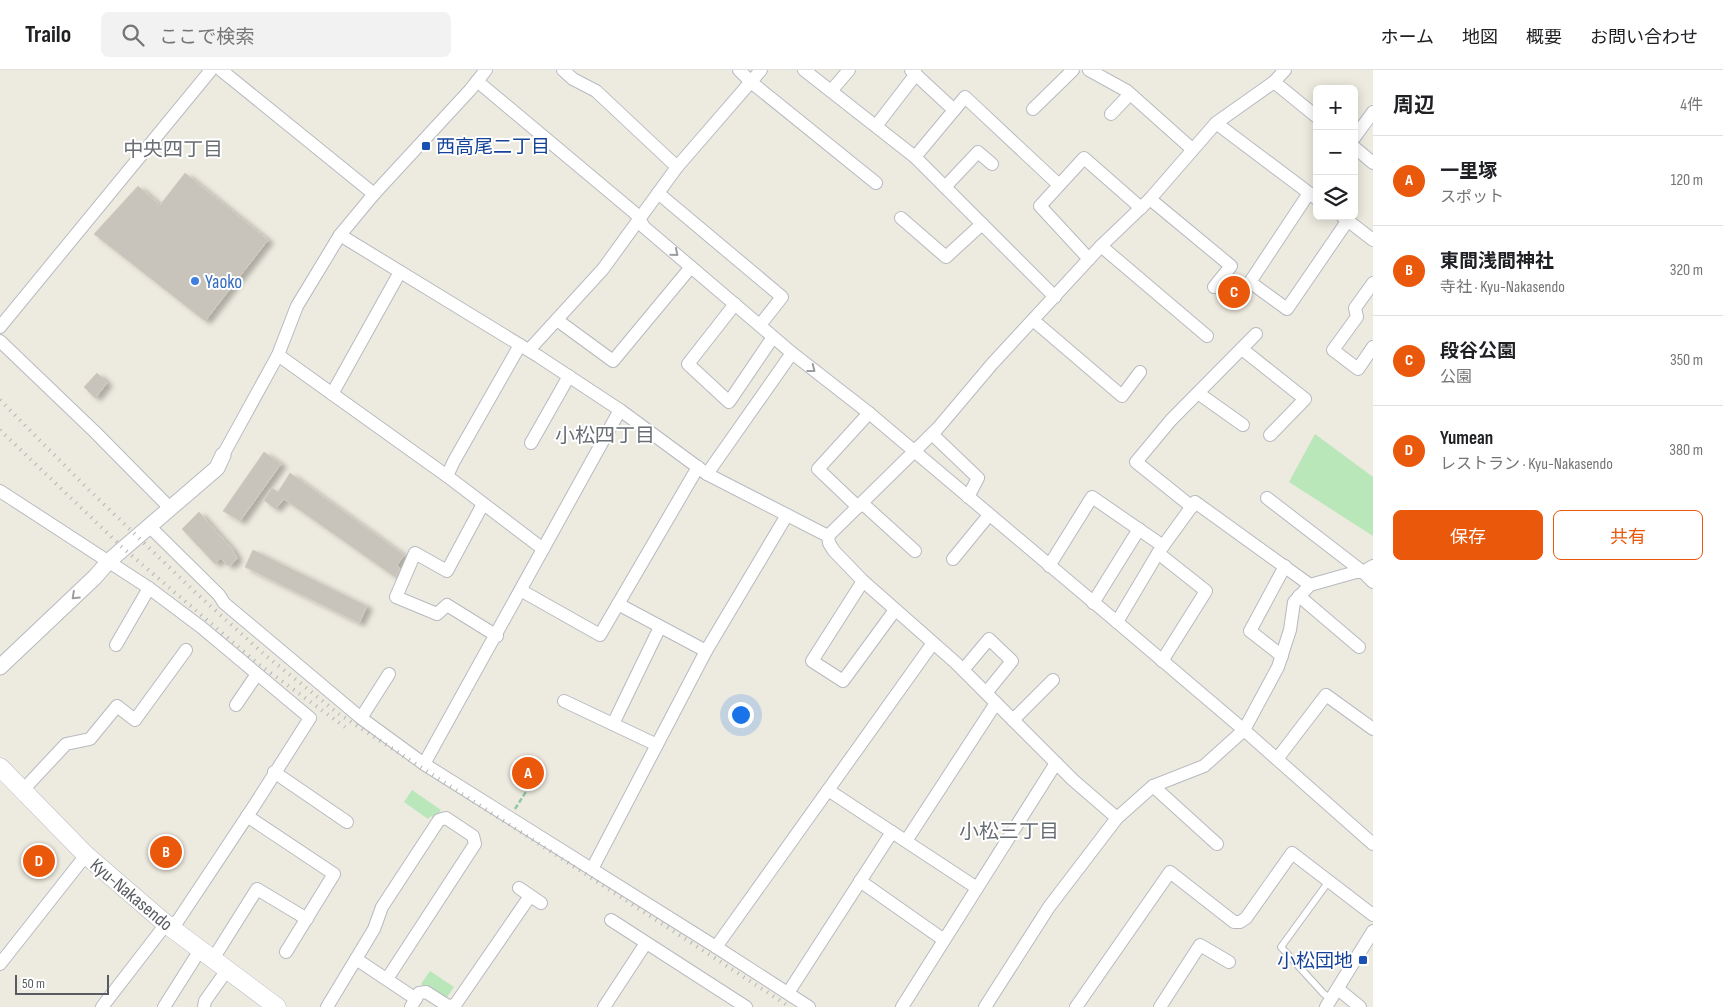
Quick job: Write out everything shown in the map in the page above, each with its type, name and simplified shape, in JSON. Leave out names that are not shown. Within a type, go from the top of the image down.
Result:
[{"type":"main road","name":"Kyu-Nakasendo","points":[[0,766],[86,855],[166,924],[277,1007]]},
{"type":"street","points":[[0,326],[211,70]]},
{"type":"street","points":[[221,70],[374,194]]},
{"type":"street","points":[[0,667],[95,577],[109,561],[217,468],[278,355],[297,306],[340,235],[374,194],[486,70]]},
{"type":"street","points":[[563,70],[573,79],[596,91],[677,167]]},
{"type":"street","points":[[739,70],[751,82],[876,183]]},
{"type":"street","points":[[447,476],[454,461],[525,347],[557,320],[603,268],[677,167],[761,70]]},
{"type":"street","points":[[804,70],[915,157],[1055,297]]},
{"type":"street","points":[[831,91],[849,70]]},
{"type":"street","points":[[1033,109],[1073,70]]},
{"type":"street","points":[[1090,70],[1130,94],[1192,149]]},
{"type":"street","points":[[828,536],[932,434],[992,364],[1101,246],[1146,204],[1216,123],[1274,82],[1285,70]]},
{"type":"street","points":[[876,126],[914,72],[954,110]]},
{"type":"street","points":[[476,81],[636,214],[644,227],[792,353],[968,496],[1244,730],[1373,844]]},
{"type":"street","points":[[1274,82],[1313,114]]},
{"type":"street","points":[[1111,114],[1130,94]]},
{"type":"street","points":[[915,157],[965,96],[1059,185]]},
{"type":"street","points":[[1358,133],[1373,112]]},
{"type":"street","points":[[1216,123],[1313,196],[1250,282],[1287,309],[1344,220]]},
{"type":"street","points":[[1358,150],[1373,163]]},
{"type":"street","points":[[945,187],[978,152],[992,164]]},
{"type":"street","points":[[1090,259],[1040,206],[1084,158],[1231,266],[1214,287]]},
{"type":"street","points":[[658,192],[782,297],[760,325]]},
{"type":"street","points":[[902,218],[946,257],[982,224]]},
{"type":"street","points":[[1348,220],[1373,240]]},
{"type":"street","points":[[340,235],[525,347],[620,410],[702,470],[828,536]]},
{"type":"street","points":[[1101,246],[1207,336]]},
{"type":"street","points":[[557,320],[613,361],[691,267]]},
{"type":"street","points":[[332,394],[400,272]]},
{"type":"street","points":[[1373,283],[1355,308],[1357,317],[1334,350],[1358,369],[1373,347]]},
{"type":"street","points":[[735,304],[688,364],[729,402],[774,337]]},
{"type":"street","points":[[1033,320],[1122,396],[1140,372]]},
{"type":"street","points":[[1192,507],[1136,462],[1171,420],[1256,334]]},
{"type":"street","points":[[0,342],[95,432],[170,508]]},
{"type":"street","points":[[1242,349],[1305,400],[1270,435]]},
{"type":"street","points":[[522,591],[600,635],[702,470],[792,353]]},
{"type":"street","points":[[278,355],[447,476],[543,549]]},
{"type":"street","points":[[531,443],[569,376]]},
{"type":"street","points":[[1198,393],[1243,425]]},
{"type":"street","points":[[424,764],[522,591],[543,549],[620,410]]},
{"type":"street","points":[[869,414],[818,469],[914,551]]},
{"type":"street","points":[[932,434],[978,478],[968,496]]},
{"type":"street","points":[[0,491],[148,588],[201,627],[310,718],[177,922],[166,924],[102,1007]]},
{"type":"street","points":[[1049,566],[1092,497],[1139,529],[1206,591],[1162,661]]},
{"type":"street","points":[[1267,498],[1368,569],[1373,582]]},
{"type":"street","points":[[1116,622],[1161,549],[1195,502],[1310,585]]},
{"type":"street","points":[[483,504],[447,571],[415,553],[396,597],[437,614],[447,605],[497,636]]},
{"type":"street","points":[[592,869],[706,651],[787,515]]},
{"type":"street","points":[[953,559],[989,515]]},
{"type":"street","points":[[149,526],[219,595],[224,603],[361,718],[424,764],[809,1007]]},
{"type":"street","points":[[1093,602],[1139,529]]},
{"type":"street","points":[[828,536],[829,543],[834,551],[863,580],[963,670],[1073,780],[1117,818]]},
{"type":"street","points":[[1282,656],[1250,631],[1285,566]]},
{"type":"street","points":[[985,1007],[1050,907],[1117,818],[1153,786],[1204,766],[1244,730],[1278,668],[1290,630],[1294,602],[1299,596],[1310,585],[1368,569]]},
{"type":"street","points":[[863,580],[812,661],[843,681],[895,610]]},
{"type":"street","points":[[116,645],[148,588]]},
{"type":"street","points":[[1299,596],[1359,647]]},
{"type":"street","points":[[618,604],[706,651]]},
{"type":"street","points":[[613,724],[660,627]]},
{"type":"street","points":[[963,670],[989,639],[1012,661],[986,693]]},
{"type":"street","points":[[716,947],[933,643]]},
{"type":"street","points":[[23,790],[66,744],[90,739],[117,706],[135,720],[186,650]]},
{"type":"street","points":[[236,705],[257,674]]},
{"type":"street","points":[[361,718],[389,674]]},
{"type":"street","points":[[1013,720],[1053,680]]},
{"type":"street","points":[[1277,759],[1326,695],[1373,729]]},
{"type":"street","points":[[564,701],[657,745]]},
{"type":"street","points":[[906,841],[996,703]]},
{"type":"street","points":[[902,1007],[1056,763]]},
{"type":"street","points":[[274,772],[347,822]]},
{"type":"street","points":[[1153,786],[1217,844]]},
{"type":"street","points":[[828,790],[977,888]]},
{"type":"street","points":[[246,816],[334,874],[286,952]]},
{"type":"street","points":[[327,1007],[374,929],[382,907],[438,820],[446,818],[473,836],[475,844],[387,979]]},
{"type":"street","points":[[788,993],[892,832]]},
{"type":"street","points":[[1076,1007],[1170,872],[1234,922],[1240,922],[1246,918],[1292,852],[1373,915]]},
{"type":"street","points":[[2,957],[86,855]]},
{"type":"street","points":[[860,881],[944,940]]},
{"type":"street","points":[[356,960],[387,979],[413,1003],[419,993],[426,992],[448,1006],[455,1005],[535,899],[519,888]]},
{"type":"street","points":[[164,1007],[257,889],[307,919]]},
{"type":"street","points":[[611,920],[743,1006]]},
{"type":"street","points":[[1360,1007],[1332,998],[1373,931]]},
{"type":"street","points":[[604,1007],[646,943]]},
{"type":"street","points":[[1160,1007],[1200,945],[1229,962]]},
{"type":"street","points":[[204,1007],[205,1001],[227,970]]},
{"type":"lane","points":[[1329,881],[1281,947],[1324,994],[1332,998]]},
{"type":"path","points":[[510,818],[541,768]]},
{"type":"green space","points":[[1315,434],[1373,477],[1373,536],[1289,482]]},
{"type":"green space","points":[[412,790],[441,810],[435,819],[431,816],[428,819],[404,802]]},
{"type":"green space","points":[[430,971],[454,987],[445,1000],[421,984]]},
{"type":"building","name":"Yaoko","points":[[185,173],[268,240],[205,321],[94,234],[138,186],[160,205]]},
{"type":"building","points":[[97,373],[107,383],[95,398],[84,387]]},
{"type":"building","points":[[264,452],[281,464],[240,521],[223,511]]},
{"type":"building","points":[[290,473],[404,555],[397,565],[400,569],[395,577],[284,499],[275,509],[264,500],[272,488],[278,492]]},
{"type":"building","points":[[199,512],[232,549],[237,558],[228,566],[221,558],[215,564],[182,529]]},
{"type":"building","points":[[253,550],[367,606],[359,623],[245,567]]},
{"type":"railway","points":[[0,400],[89,490],[196,593],[265,655],[339,714],[790,1007]]},
{"type":"railway","points":[[0,430],[124,549],[257,663],[345,727]]},
{"type":"place","name":"西高尾二丁目","points":[[426,146]]},
{"type":"place","name":"Yaoko","points":[[195,281]]},
{"type":"place","name":"段谷公園","points":[[1234,292]]},
{"type":"place","name":"一里塚","points":[[528,773]]},
{"type":"place","name":"東間浅間神社","points":[[166,852]]},
{"type":"place","name":"Yumean","points":[[39,861]]},
{"type":"place","name":"小松団地","points":[[1363,960]]},
{"type":"district","name":"中央四丁目","points":[[173,149]]},
{"type":"district","name":"小松四丁目","points":[[605,435]]},
{"type":"district","name":"小松三丁目","points":[[1009,831]]}]
